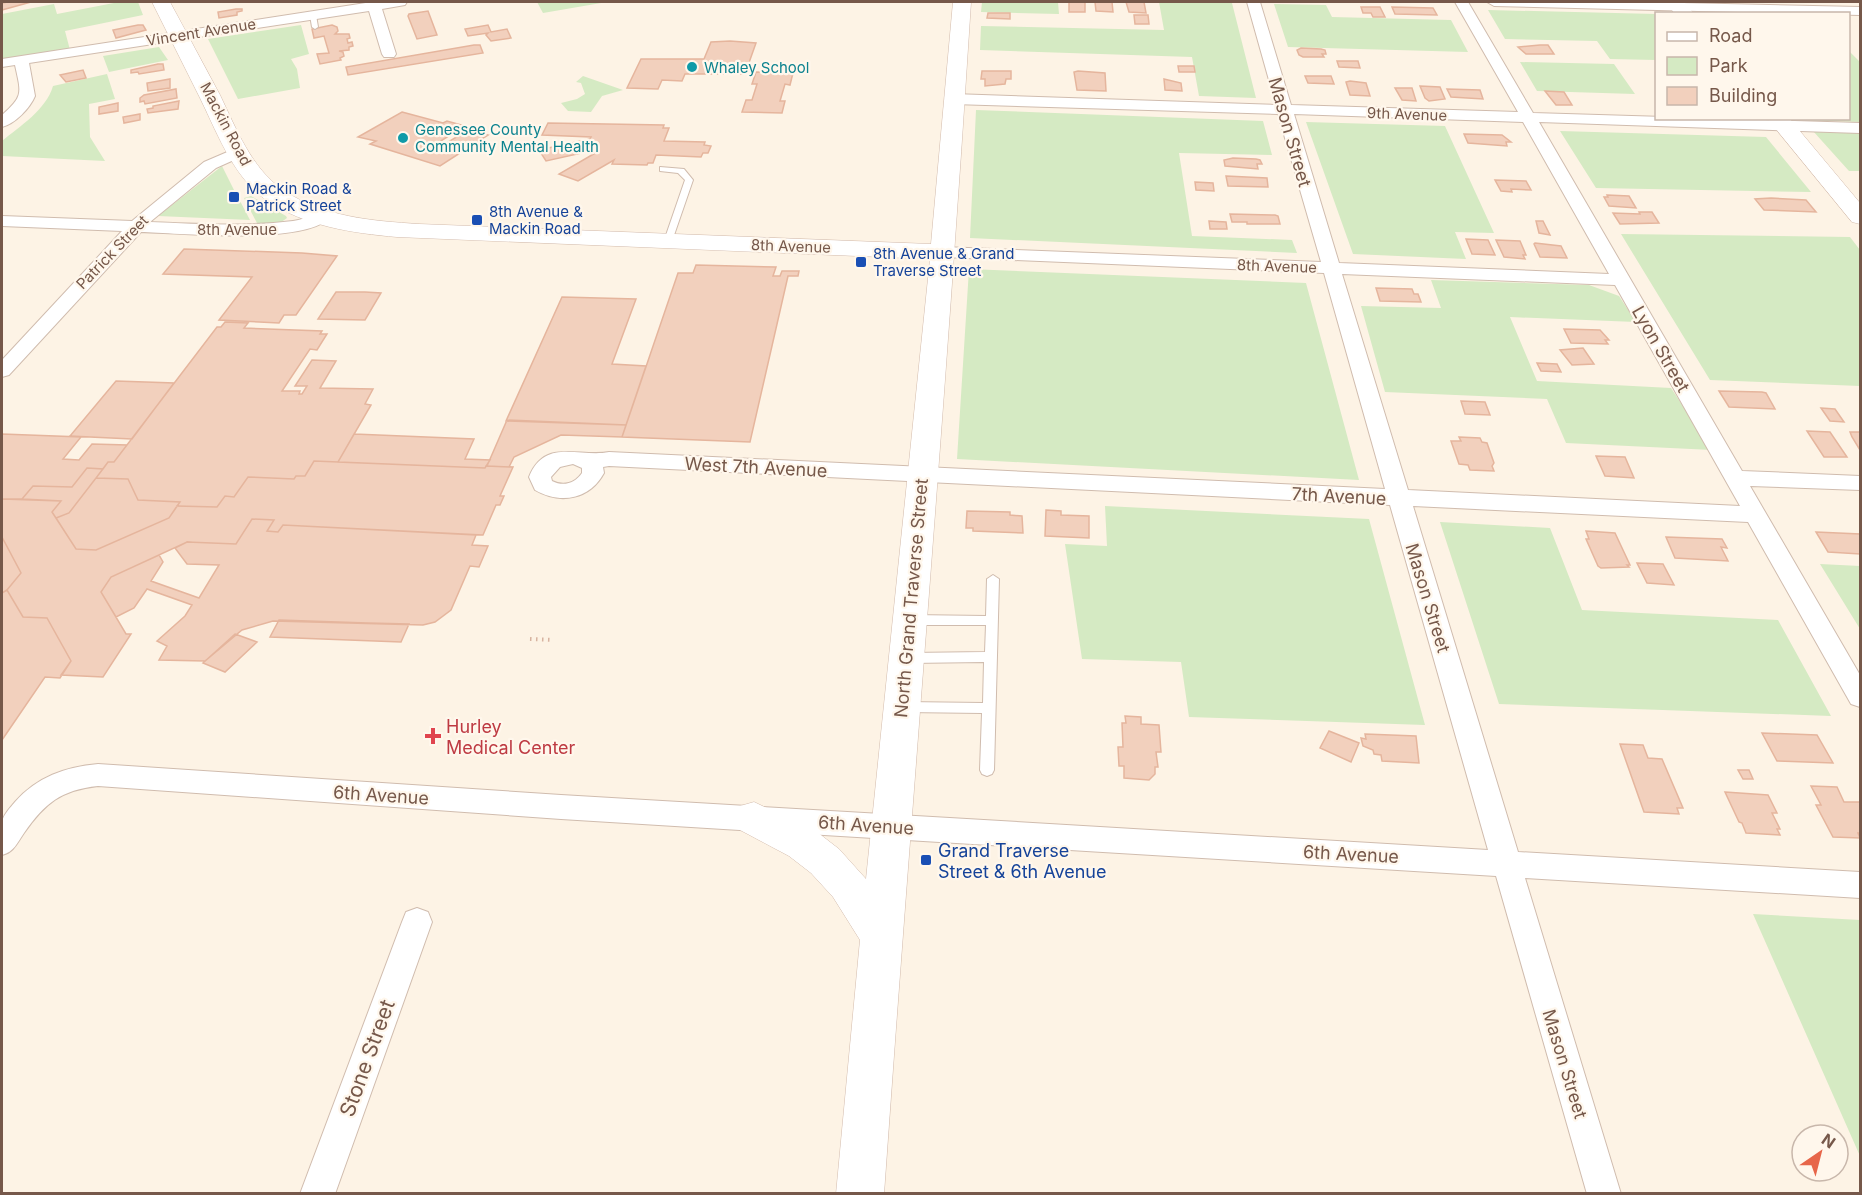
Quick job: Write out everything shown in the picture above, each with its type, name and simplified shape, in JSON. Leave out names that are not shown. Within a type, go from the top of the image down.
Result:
[{"type":"street","name":"Mackin Road","points":[[161,2],[239,152],[255,177],[275,195],[322,216]]},
{"type":"street","name":"Vincent Avenue","points":[[2,63],[179,36],[314,21],[374,5],[400,2]]},
{"type":"street","name":"North Grand Traverse Street","points":[[860,1194],[890,826],[943,252],[962,2]]},
{"type":"street","name":"Mason Street","points":[[1252,2],[1604,1194]]},
{"type":"street","name":"Lyon Street","points":[[1462,2],[1860,697]]},
{"type":"street","points":[[1494,2],[1860,11]]},
{"type":"street","points":[[374,5],[389,54]]},
{"type":"street","points":[[2,122],[28,96],[29,88],[21,60]]},
{"type":"street","name":"9th Avenue","points":[[953,99],[1527,118],[1779,122],[1860,128]]},
{"type":"street","points":[[1779,122],[1860,217]]},
{"type":"street","name":"Patrick Street","points":[[2,371],[135,226],[210,165],[239,152]]},
{"type":"street","name":"8th Avenue","points":[[2,221],[264,231],[304,225],[322,216],[362,225],[411,230],[1620,280]]},
{"type":"street","name":"West 7th Avenue","points":[[590,463],[605,459],[922,475]]},
{"type":"street","name":"7th Avenue","points":[[922,475],[1756,515]]},
{"type":"street","points":[[1736,478],[1860,483]]},
{"type":"street","name":"6th Avenue","points":[[2,843],[30,803],[53,785],[78,777],[104,776],[1860,885]]},
{"type":"street","points":[[754,818],[803,844],[825,861],[852,890],[872,924],[882,934]]},
{"type":"street","name":"Stone Street","points":[[317,1194],[417,922]]},
{"type":"lane","points":[[663,170],[681,171],[689,180],[668,241]]},
{"type":"lane","points":[[987,770],[993,579]]},
{"type":"lane","points":[[909,620],[992,621]]},
{"type":"lane","points":[[906,658],[989,657]]},
{"type":"lane","points":[[902,708],[988,708]]},
{"type":"path","points":[[530,639],[553,640]]},
{"type":"green space","points":[[119,2],[138,2],[143,15],[65,31],[70,50],[3,59],[2,14],[54,4],[57,14]]},
{"type":"green space","points":[[537,2],[607,2],[543,13]]},
{"type":"green space","points":[[982,2],[1058,2],[1059,14],[981,12]]},
{"type":"green space","points":[[1159,2],[1232,3],[1256,98],[1199,96],[1192,57],[980,50],[981,26],[1164,30]]},
{"type":"green space","points":[[1274,4],[1326,5],[1332,17],[1451,20],[1468,52],[1288,47]]},
{"type":"green space","points":[[1488,10],[1655,14],[1655,60],[1610,59],[1597,41],[1505,39]]},
{"type":"green space","points":[[301,25],[309,54],[291,59],[297,69],[300,88],[238,99],[208,39]]},
{"type":"green space","points":[[159,47],[168,60],[109,72],[103,56]]},
{"type":"green space","points":[[1850,52],[1860,62],[1860,122],[1802,120],[1850,120]]},
{"type":"green space","points":[[1520,62],[1614,64],[1635,94],[1537,91]]},
{"type":"green space","points":[[107,74],[115,99],[89,104],[90,137],[105,161],[2,156],[2,141],[39,110],[50,95],[53,86]]},
{"type":"green space","points":[[583,76],[623,90],[602,96],[591,112],[568,111],[561,103],[577,99],[585,94],[581,83],[576,82]]},
{"type":"green space","points":[[976,110],[1263,121],[1272,155],[1179,153],[1192,236],[1292,240],[1297,253],[970,238]]},
{"type":"green space","points":[[1306,122],[1445,126],[1494,233],[1455,232],[1466,259],[1353,254]]},
{"type":"green space","points":[[1560,131],[1766,137],[1811,192],[1596,188]]},
{"type":"green space","points":[[1813,131],[1860,133],[1860,171],[1849,171]]},
{"type":"green space","points":[[222,166],[235,192],[230,194],[233,201],[239,199],[250,220],[158,216]]},
{"type":"green space","points":[[251,196],[287,218],[280,223],[258,225],[244,198]]},
{"type":"green space","points":[[1621,234],[1850,237],[1860,250],[1860,386],[1710,380]]},
{"type":"green space","points":[[969,269],[1306,283],[1359,480],[957,459]]},
{"type":"green space","points":[[1431,280],[1589,285],[1619,296],[1636,322],[1510,317],[1537,381],[1671,388],[1712,450],[1566,443],[1547,399],[1385,392],[1361,306],[1441,308]]},
{"type":"green space","points":[[1105,506],[1369,519],[1425,725],[1189,717],[1181,662],[1082,659],[1065,544],[1107,546]]},
{"type":"green space","points":[[1440,522],[1550,528],[1582,610],[1778,620],[1831,716],[1499,704]]},
{"type":"green space","points":[[1820,564],[1860,566],[1860,629]]},
{"type":"green space","points":[[1753,914],[1860,920],[1860,1156],[1850,1133],[1850,1123],[1845,1123]]},
{"type":"building","points":[[31,2],[2,10],[2,3]]},
{"type":"building","points":[[1069,2],[1085,2],[1085,12],[1069,12]]},
{"type":"building","points":[[1095,2],[1112,2],[1113,12],[1096,11]]},
{"type":"building","points":[[1126,2],[1144,2],[1146,13],[1129,12]]},
{"type":"building","points":[[1361,7],[1380,7],[1385,17],[1373,17],[1371,13],[1363,13]]},
{"type":"building","points":[[1392,7],[1433,8],[1437,15],[1395,14]]},
{"type":"building","points":[[242,9],[242,11],[237,12],[237,15],[219,18],[218,12]]},
{"type":"building","points":[[428,11],[437,35],[417,39],[408,16]]},
{"type":"building","points":[[988,13],[1010,13],[1010,19],[987,18]]},
{"type":"building","points":[[1134,15],[1148,15],[1149,24],[1135,24]]},
{"type":"building","points":[[143,25],[146,30],[116,38],[113,30]]},
{"type":"building","points":[[332,25],[337,27],[338,31],[335,34],[349,34],[348,43],[352,42],[353,46],[349,47],[349,50],[339,51],[343,52],[344,56],[340,58],[341,60],[320,64],[317,54],[329,53],[324,36],[314,38],[312,29]]},
{"type":"building","points":[[488,25],[491,32],[507,29],[511,38],[491,41],[486,35],[488,33],[468,36],[465,29]]},
{"type":"building","name":"Whaley School","points":[[711,42],[756,43],[745,74],[685,74],[682,81],[662,80],[658,89],[627,88],[641,59],[704,59]]},
{"type":"building","points":[[480,45],[483,53],[348,75],[346,67]]},
{"type":"building","points":[[1548,45],[1554,54],[1526,54],[1518,47]]},
{"type":"building","points":[[1301,48],[1321,49],[1325,50],[1326,54],[1322,54],[1324,57],[1303,57],[1297,50]]},
{"type":"building","points":[[1337,61],[1358,61],[1360,68],[1339,67]]},
{"type":"building","points":[[163,64],[164,70],[131,73],[131,70]]},
{"type":"building","points":[[1178,66],[1194,66],[1195,72],[1179,72]]},
{"type":"building","points":[[83,70],[86,78],[66,82],[60,75]]},
{"type":"building","points":[[982,71],[1011,71],[1011,79],[1006,79],[1005,84],[985,86],[985,79],[981,79]]},
{"type":"building","points":[[756,72],[793,73],[790,85],[785,84],[780,101],[785,101],[782,113],[742,112],[746,100],[752,100],[757,84],[752,84]]},
{"type":"building","points":[[1074,72],[1105,73],[1106,91],[1077,90]]},
{"type":"building","points":[[1305,76],[1331,76],[1334,84],[1308,83]]},
{"type":"building","points":[[170,79],[170,88],[148,91],[147,83]]},
{"type":"building","points":[[1164,79],[1181,83],[1182,91],[1165,90]]},
{"type":"building","points":[[1346,82],[1366,83],[1370,96],[1350,95]]},
{"type":"building","points":[[1420,86],[1440,87],[1445,99],[1429,101],[1425,98]]},
{"type":"building","points":[[1395,88],[1412,88],[1416,101],[1402,100]]},
{"type":"building","points":[[176,89],[177,98],[145,104],[144,101],[140,102],[140,98],[144,95]]},
{"type":"building","points":[[1447,89],[1480,90],[1483,99],[1451,97]]},
{"type":"building","points":[[1545,91],[1564,92],[1572,105],[1556,105]]},
{"type":"building","points":[[179,101],[178,109],[148,113],[147,109],[153,106]]},
{"type":"building","points":[[118,103],[118,111],[99,114],[99,107]]},
{"type":"building","name":"Genessee County Community Mental Health","points":[[402,112],[443,123],[447,121],[465,126],[439,142],[445,144],[468,130],[488,135],[440,166],[370,144],[376,141],[358,137]]},
{"type":"building","points":[[140,114],[140,120],[124,123],[123,117]]},
{"type":"building","points":[[548,123],[664,125],[663,128],[669,128],[664,141],[705,142],[704,145],[711,146],[708,153],[703,153],[701,157],[656,155],[653,163],[647,165],[612,164],[614,160],[578,181],[559,174],[597,152],[595,150],[546,161],[539,150],[591,137],[542,135]]},
{"type":"building","points":[[1464,134],[1502,135],[1511,142],[1506,142],[1507,146],[1468,143]]},
{"type":"building","points":[[1256,159],[1262,164],[1257,164],[1258,169],[1225,166],[1224,160]]},
{"type":"building","points":[[1226,176],[1267,178],[1268,187],[1228,186]]},
{"type":"building","points":[[1495,180],[1526,181],[1531,190],[1501,191]]},
{"type":"building","points":[[1195,182],[1213,183],[1214,191],[1196,190]]},
{"type":"building","points":[[1607,195],[1629,196],[1636,208],[1609,206],[1604,197],[1608,197]]},
{"type":"building","points":[[1755,199],[1806,200],[1816,212],[1764,210]]},
{"type":"building","points":[[1639,212],[1652,212],[1659,223],[1620,224],[1613,213],[1640,214]]},
{"type":"building","points":[[1230,214],[1275,215],[1278,216],[1280,224],[1232,222]]},
{"type":"building","points":[[1209,221],[1226,222],[1227,229],[1210,229]]},
{"type":"building","points":[[1536,221],[1543,221],[1550,235],[1539,233]]},
{"type":"building","points":[[1466,239],[1488,240],[1495,255],[1472,254]]},
{"type":"building","points":[[1496,240],[1520,241],[1526,255],[1523,255],[1525,259],[1504,257]]},
{"type":"building","points":[[1535,243],[1561,246],[1567,258],[1540,257]]},
{"type":"building","points":[[184,249],[337,256],[296,315],[284,315],[279,323],[219,320],[252,277],[163,274]]},
{"type":"building","points":[[696,265],[776,267],[773,276],[780,276],[782,271],[799,271],[798,276],[788,276],[750,442],[622,437],[678,273],[693,273]]},
{"type":"building","points":[[1376,288],[1412,289],[1414,294],[1418,294],[1421,302],[1380,301]]},
{"type":"building","points":[[336,292],[381,293],[365,320],[318,319]]},
{"type":"building","points":[[562,297],[636,299],[612,364],[646,366],[626,425],[506,421]]},
{"type":"building","points":[[225,322],[248,323],[244,328],[322,331],[320,334],[327,334],[317,350],[310,349],[282,391],[300,391],[299,394],[302,394],[307,386],[295,386],[312,360],[336,361],[320,388],[373,389],[365,404],[371,405],[338,462],[314,461],[305,476],[296,476],[294,479],[248,477],[234,497],[225,496],[217,507],[177,506],[180,502],[138,500],[128,479],[96,478],[108,462],[114,462],[217,327],[221,327]]},
{"type":"building","points":[[1564,329],[1600,330],[1609,340],[1605,340],[1608,344],[1571,343]]},
{"type":"building","points":[[1583,348],[1594,364],[1572,365],[1560,350]]},
{"type":"building","points":[[1537,363],[1557,364],[1561,372],[1541,371]]},
{"type":"building","points":[[116,381],[174,383],[132,439],[70,436]]},
{"type":"building","points":[[1719,391],[1766,393],[1775,409],[1729,407]]},
{"type":"building","points":[[1461,401],[1485,402],[1490,415],[1465,414]]},
{"type":"building","points":[[1821,408],[1835,409],[1844,422],[1830,421]]},
{"type":"building","points":[[507,420],[626,425],[622,437],[561,435],[514,457],[509,467],[487,466]]},
{"type":"building","points":[[1807,431],[1830,432],[1847,457],[1824,457]]},
{"type":"building","points":[[1850,432],[1860,432],[1860,450],[1852,437]]},
{"type":"building","points":[[2,434],[81,437],[63,459],[79,460],[92,444],[127,445],[114,462],[108,462],[103,469],[87,468],[72,487],[33,486],[22,499],[2,499]]},
{"type":"building","points":[[354,434],[474,439],[465,459],[490,460],[485,468],[338,462]]},
{"type":"building","points":[[1459,437],[1480,438],[1482,442],[1487,443],[1494,463],[1492,466],[1494,471],[1470,470],[1468,465],[1459,464],[1451,441],[1461,441]]},
{"type":"building","points":[[1596,456],[1625,457],[1634,478],[1605,476]]},
{"type":"building","points":[[314,461],[485,468],[486,466],[513,467],[500,496],[504,496],[500,505],[496,505],[483,535],[283,525],[278,532],[267,531],[274,520],[252,519],[236,544],[187,542],[111,577],[101,592],[126,634],[131,634],[103,677],[61,675],[71,661],[47,618],[23,617],[7,590],[21,573],[2,537],[2,499],[61,501],[52,512],[76,549],[96,550],[169,518],[177,506],[217,507],[225,496],[234,497],[248,477],[294,479],[296,476],[305,476]]},
{"type":"building","points":[[87,468],[103,469],[69,513],[56,518],[52,512],[61,501],[22,499],[33,486],[72,487]]},
{"type":"building","points":[[96,478],[128,479],[138,500],[180,502],[169,518],[96,550],[76,549],[56,518],[69,513]]},
{"type":"building","points":[[1046,510],[1061,511],[1061,515],[1089,516],[1089,538],[1045,536]]},
{"type":"building","points":[[967,511],[1010,512],[1010,515],[1022,516],[1023,533],[973,531],[973,528],[966,528]]},
{"type":"building","points":[[252,519],[274,520],[267,531],[278,532],[283,525],[476,535],[472,545],[488,546],[479,567],[470,566],[451,610],[435,622],[423,625],[273,621],[242,630],[205,661],[159,660],[167,646],[157,641],[185,616],[192,605],[147,589],[134,608],[116,617],[101,592],[111,577],[159,555],[163,562],[151,581],[199,598],[219,565],[187,564],[175,548],[187,542],[236,544]]},
{"type":"building","points":[[1586,531],[1615,533],[1629,567],[1601,568],[1598,566],[1586,539],[1589,539]]},
{"type":"building","points":[[1816,532],[1860,534],[1860,554],[1828,552]]},
{"type":"building","points":[[2,537],[21,573],[2,593]]},
{"type":"building","points":[[1666,537],[1722,539],[1727,548],[1721,547],[1728,561],[1675,558]]},
{"type":"building","points":[[1637,563],[1663,564],[1674,585],[1647,583]]},
{"type":"building","points":[[7,590],[23,617],[47,618],[71,661],[60,678],[45,677],[2,740],[2,593]]},
{"type":"building","points":[[279,620],[409,624],[401,642],[270,637]]},
{"type":"building","points":[[235,634],[257,642],[225,672],[203,663]]},
{"type":"building","points":[[1125,716],[1141,717],[1141,724],[1159,725],[1161,752],[1156,752],[1158,767],[1155,767],[1155,774],[1149,780],[1124,778],[1124,766],[1119,766],[1118,747],[1123,747],[1122,723],[1126,723]]},
{"type":"building","points":[[1329,731],[1359,743],[1351,762],[1320,748]]},
{"type":"building","points":[[1762,733],[1817,735],[1833,763],[1777,761]]},
{"type":"building","points":[[1365,734],[1416,736],[1419,763],[1382,761],[1381,755],[1374,754],[1373,750],[1363,746],[1361,738],[1366,739]]},
{"type":"building","points":[[1620,744],[1643,745],[1648,758],[1662,759],[1683,808],[1677,808],[1679,814],[1644,812]]},
{"type":"building","points":[[1738,770],[1749,770],[1753,779],[1743,779]]},
{"type":"building","points":[[1811,786],[1837,787],[1844,802],[1860,802],[1860,833],[1858,833],[1860,838],[1833,837],[1816,805],[1821,805]]},
{"type":"building","points":[[1725,792],[1768,795],[1777,813],[1772,813],[1780,829],[1777,829],[1780,835],[1746,833]]},
{"type":"place","name":"Whaley School","points":[[692,67]]},
{"type":"place","name":"Genessee County Community Mental Health","points":[[403,138]]},
{"type":"place","name":"Mackin Road & Patrick Street","points":[[234,197]]},
{"type":"place","name":"8th Avenue & Mackin Road","points":[[477,220]]},
{"type":"place","name":"8th Avenue & Grand Traverse Street","points":[[861,262]]},
{"type":"place","name":"Hurley Medical Center","points":[[433,736]]},
{"type":"place","name":"Grand Traverse Street & 6th Avenue","points":[[926,860]]}]
